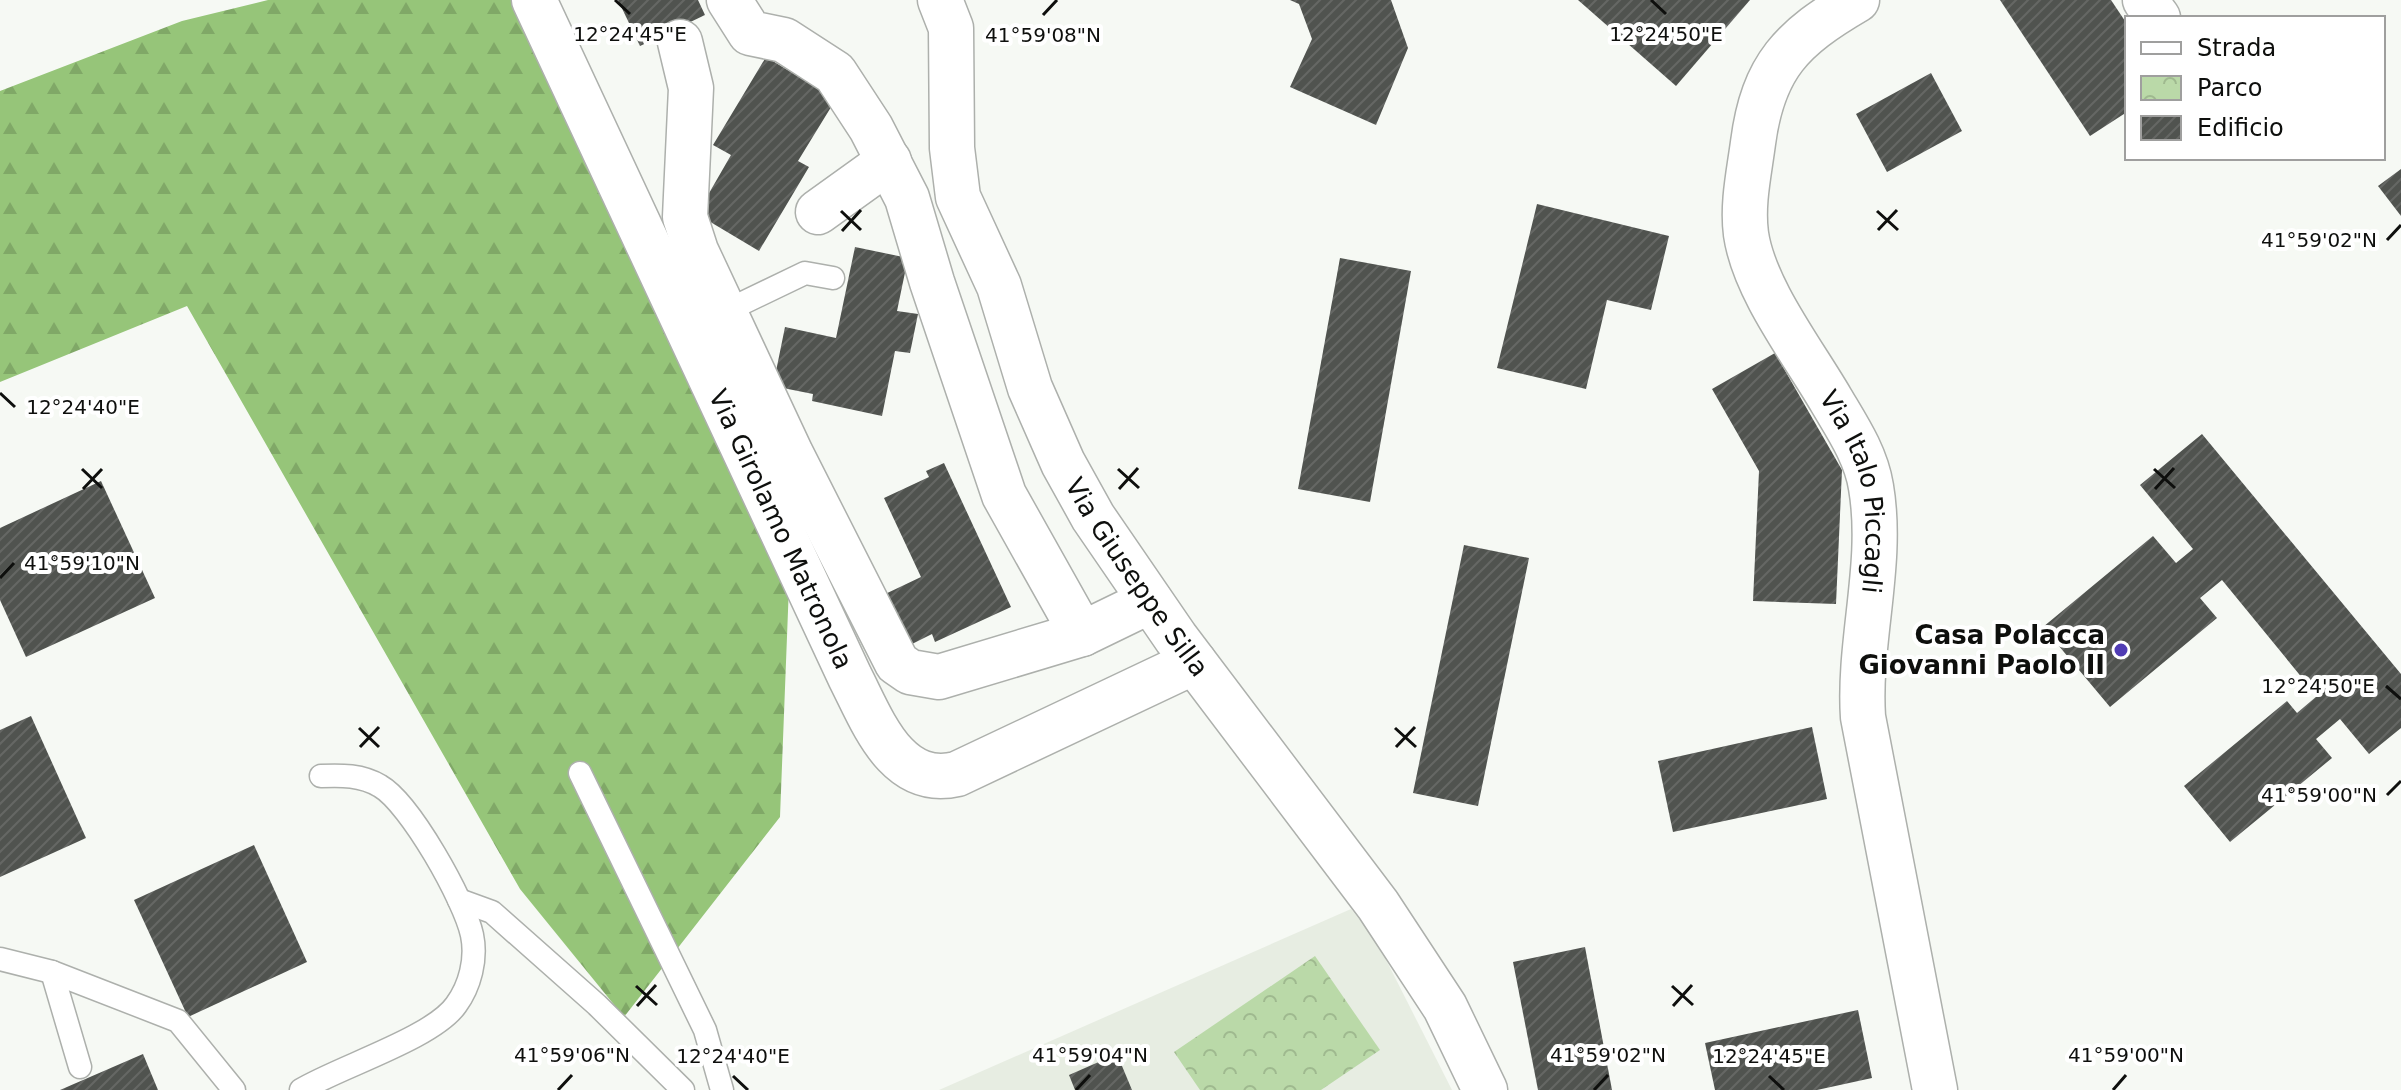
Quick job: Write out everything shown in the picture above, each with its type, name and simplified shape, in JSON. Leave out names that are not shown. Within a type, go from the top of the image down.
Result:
[{"type":"street","name":"Via Girolamo Matronola","points":[[534,0],[850,677],[882,736],[905,764],[928,777],[957,774],[1194,662]]},
{"type":"street","points":[[729,0],[750,33],[784,40],[835,73],[889,161],[907,198],[1004,495],[1082,634]]},
{"type":"street","name":"Via Giuseppe Silla","points":[[940,0],[951,28],[953,163],[963,214],[999,286],[1030,388],[1063,463],[1093,517],[1150,601],[1378,905],[1445,1007],[1485,1090]]},
{"type":"street","name":"Via Italo Piccagli","points":[[1857,0],[1799,37],[1782,57],[1766,85],[1755,125],[1745,222],[1749,249],[1761,279],[1855,440],[1871,487],[1873,553],[1862,678],[1863,717],[1935,1090]]},
{"type":"street","points":[[680,42],[691,88],[685,217],[696,251],[897,663],[910,672],[939,677],[1082,634],[1150,601]]},
{"type":"street","points":[[818,212],[889,161]]},
{"type":"lane","points":[[724,312],[805,273],[833,278]]},
{"type":"lane","points":[[580,773],[705,1030],[722,1090]]},
{"type":"lane","points":[[301,1090],[432,1025],[455,1008],[470,977],[474,955],[472,937],[459,900],[395,796],[361,778],[321,776]]},
{"type":"lane","points":[[459,900],[492,912],[597,1005],[683,1090]]},
{"type":"lane","points":[[0,959],[52,972],[178,1021],[234,1090]]},
{"type":"lane","points":[[52,972],[80,1067]]},
{"type":"shaded area","points":[[1351,909],[1376,940],[1452,1090],[939,1090]]},
{"type":"green space","points":[[268,0],[521,0],[789,585],[780,817],[624,1017],[520,889],[187,306],[0,382],[0,91],[182,21]]},
{"type":"green space","points":[[1315,956],[1380,1050],[1321,1090],[1200,1090],[1174,1052]]},
{"type":"building","points":[[618,0],[698,0],[705,15],[640,46]]},
{"type":"building","points":[[1290,0],[1391,0],[1408,48],[1376,125],[1290,87],[1312,39],[1299,4]]},
{"type":"building","points":[[1578,0],[1750,0],[1676,86]]},
{"type":"building","points":[[2000,0],[2111,0],[2125,21],[2125,113],[2090,136]]},
{"type":"building","points":[[766,57],[836,99],[798,161],[809,167],[759,251],[697,214],[731,155],[713,145]]},
{"type":"building","points":[[1931,73],[1962,131],[1887,172],[1856,114]]},
{"type":"building","points":[[2401,169],[2401,216],[2378,186]]},
{"type":"building","points":[[1537,204],[1669,236],[1651,310],[1607,300],[1586,389],[1497,368]]},
{"type":"building","points":[[855,247],[908,258],[897,311],[918,314],[910,353],[895,351],[882,416],[812,401],[813,394],[773,386],[785,327],[836,338]]},
{"type":"building","points":[[1340,258],[1411,271],[1370,502],[1298,489]]},
{"type":"building","points":[[1775,353],[1842,470],[1836,604],[1753,601],[1759,471],[1712,389]]},
{"type":"building","name":"Casa Polacca Giovanni Paolo II","points":[[2202,434],[2401,674],[2401,728],[2369,754],[2340,719],[2316,739],[2332,758],[2230,842],[2184,786],[2287,701],[2297,713],[2317,696],[2222,580],[2200,598],[2217,618],[2110,707],[2043,627],[2153,536],[2176,563],[2193,549],[2140,485]]},
{"type":"building","points":[[944,463],[1011,607],[935,642],[932,634],[906,647],[881,596],[921,577],[884,498],[929,477],[926,471]]},
{"type":"building","points":[[101,481],[155,598],[26,657],[0,600],[0,528]]},
{"type":"building","points":[[1464,545],[1529,558],[1478,806],[1413,793]]},
{"type":"building","points":[[31,716],[86,838],[0,877],[0,730]]},
{"type":"building","points":[[1812,727],[1827,799],[1673,832],[1658,761]]},
{"type":"building","points":[[254,845],[307,962],[188,1017],[134,900]]},
{"type":"building","points":[[1585,947],[1612,1090],[1538,1090],[1513,962]]},
{"type":"building","points":[[1858,1010],[1872,1078],[1817,1090],[1715,1090],[1705,1043]]},
{"type":"building","points":[[143,1054],[158,1090],[60,1090]]},
{"type":"building","points":[[1117,1054],[1132,1090],[1075,1090],[1069,1075]]},
{"type":"place","name":"Casa Polacca Giovanni Paolo II","points":[[2121,650]]}]
